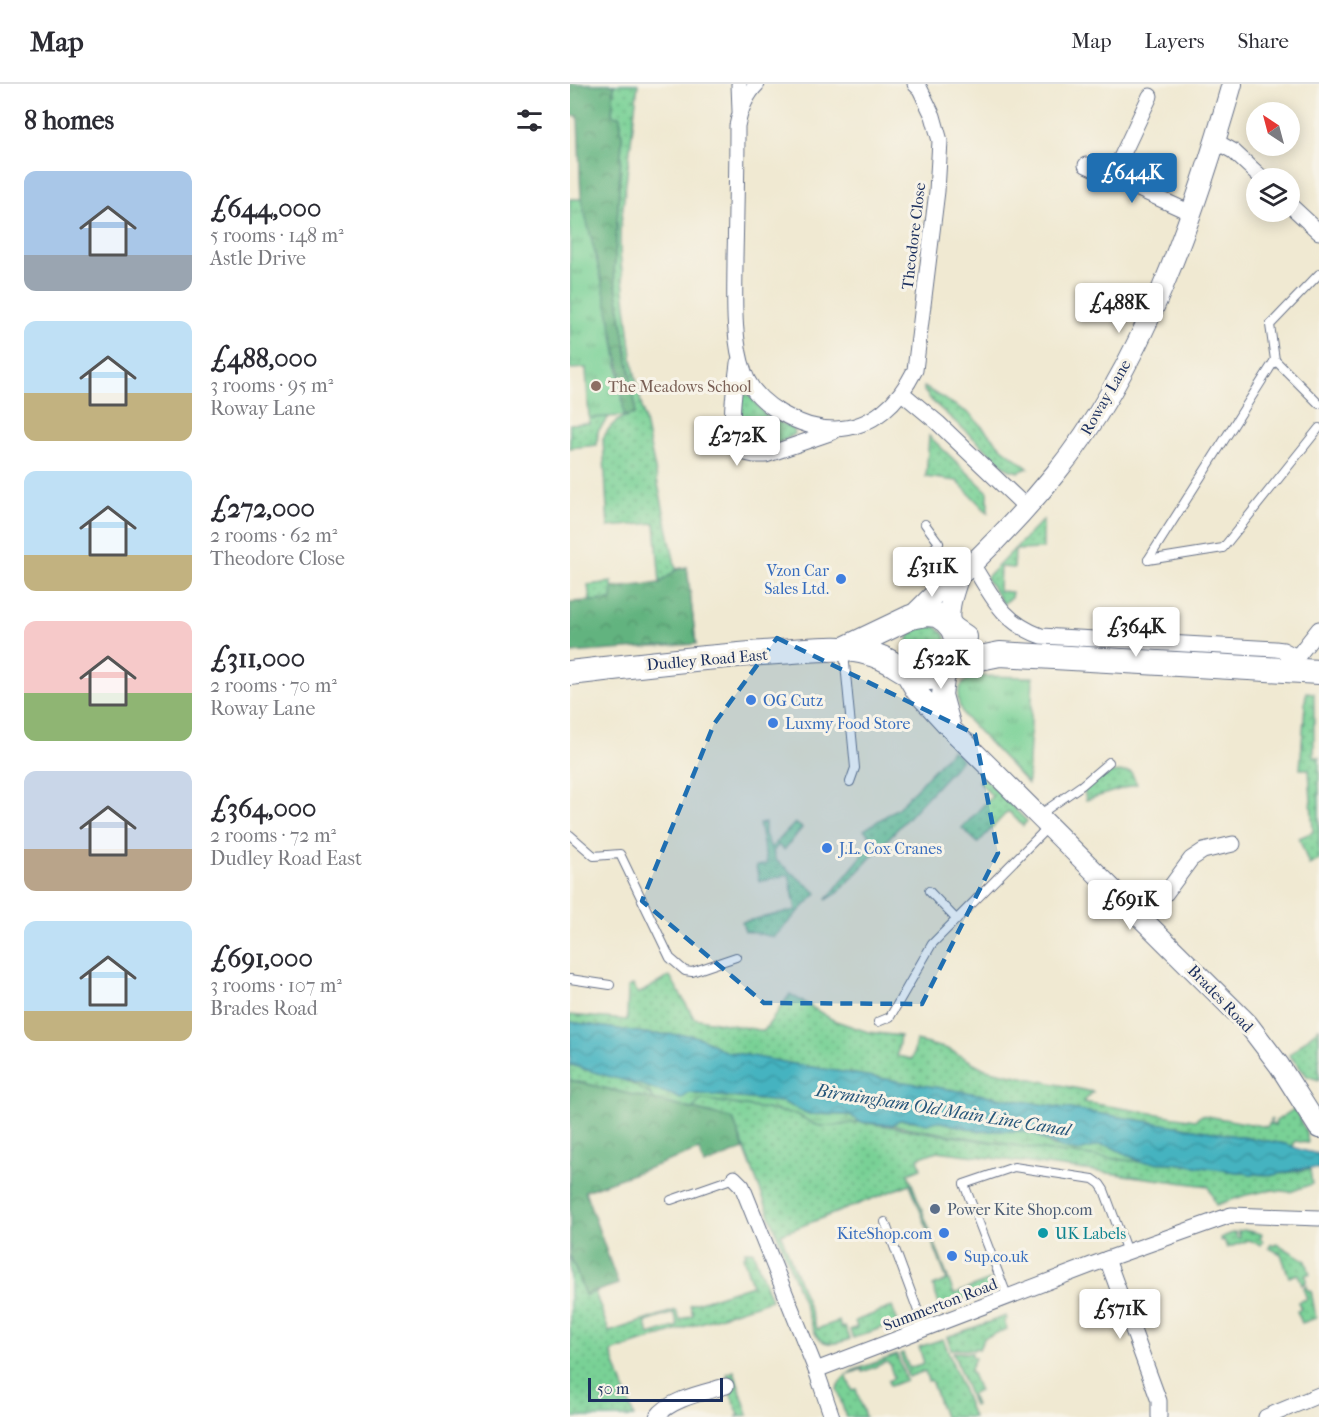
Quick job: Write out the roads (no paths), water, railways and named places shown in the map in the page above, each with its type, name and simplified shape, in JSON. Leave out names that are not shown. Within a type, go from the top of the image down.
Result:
[{"type":"main road","name":"Dudley Road East","points":[[844,649],[908,619],[927,614],[937,615],[975,643],[999,654]]},
{"type":"main road","points":[[902,667],[895,656],[893,644],[896,633],[908,619]]},
{"type":"main road","points":[[947,670],[957,655],[957,639],[952,627]]},
{"type":"main road","name":"Dudley Road East","points":[[570,673],[697,658],[844,649],[879,657],[902,667],[911,675],[922,678],[935,677],[965,661],[999,654],[1295,663],[1319,672]]},
{"type":"street","name":"Theodore Close","points":[[739,84],[740,114]]},
{"type":"street","name":"Theodore Close","points":[[757,84],[740,114],[737,126],[734,304],[744,373],[755,390],[790,419],[825,429],[849,427]]},
{"type":"street","name":"Theodore Close","points":[[740,354],[731,421],[734,436],[745,453],[766,454],[861,424],[878,416],[902,393],[915,370],[937,191],[940,141],[933,116],[920,89],[915,84]]},
{"type":"street","name":"Roway Lane","points":[[908,619],[966,569],[1026,507],[1057,472],[1101,408],[1146,320],[1191,213],[1232,84]]},
{"type":"street","points":[[1112,177],[1150,96]]},
{"type":"street","points":[[1215,141],[1233,151],[1251,168]]},
{"type":"street","points":[[1086,165],[1191,213]]},
{"type":"street","points":[[1300,214],[1319,232]]},
{"type":"street","points":[[902,393],[938,423],[1026,507]]},
{"type":"street","name":"Roway Lane","points":[[952,627],[949,613],[951,600],[966,569]]},
{"type":"street","name":"Dudley Road East","points":[[966,569],[1012,622],[1041,636],[1275,649],[1283,650],[1295,663]]},
{"type":"street","points":[[1295,663],[1319,629]]},
{"type":"street","name":"Brades Road","points":[[902,667],[916,692],[952,730],[1247,1023],[1316,1115]]},
{"type":"street","name":"Brades Road","points":[[947,670],[942,695],[952,730]]},
{"type":"street","points":[[1142,917],[1166,892],[1191,859],[1203,851],[1233,844]]},
{"type":"street","points":[[734,1178],[742,1186],[816,1370],[832,1417]]},
{"type":"street","name":"Summerton Road","points":[[816,1370],[1107,1259],[1231,1215],[1319,1218]]},
{"type":"street","points":[[1107,1259],[1159,1401],[1160,1417]]},
{"type":"street","points":[[657,1417],[665,1407],[726,1386]]},
{"type":"street","points":[[1266,1417],[1319,1395]]},
{"type":"lane","points":[[1319,274],[1270,325],[1275,360],[1319,404]]},
{"type":"lane","points":[[1275,360],[1148,560],[1223,548],[1319,429]]},
{"type":"lane","points":[[918,565],[939,543],[925,524]]},
{"type":"lane","points":[[930,554],[966,569]]},
{"type":"lane","points":[[844,649],[855,768],[850,782]]},
{"type":"lane","points":[[878,1022],[890,1017],[932,944],[957,920],[1045,820],[1109,762]]},
{"type":"lane","points":[[570,835],[594,856],[620,854],[670,958],[685,971],[692,972],[736,957]]},
{"type":"lane","points":[[929,891],[957,920]]},
{"type":"lane","points":[[570,979],[610,985]]},
{"type":"lane","points":[[1008,1298],[964,1184],[1014,1167],[1093,1179],[1104,1190],[1127,1252]]},
{"type":"lane","points":[[671,1200],[734,1178]]},
{"type":"lane","points":[[885,1222],[925,1330]]},
{"type":"water","name":"Birmingham Old Main Line Canal","points":[[570,1022],[651,1034],[691,1035],[724,1051],[805,1066],[1286,1144],[1319,1154],[1319,1169],[1306,1168],[1273,1175],[1174,1163],[1141,1162],[1110,1146],[1100,1145],[1079,1151],[1061,1148],[1035,1134],[1021,1131],[979,1131],[937,1121],[927,1124],[912,1120],[899,1120],[892,1125],[860,1122],[850,1115],[809,1114],[783,1102],[689,1093],[681,1099],[570,1064]]},
{"type":"place","name":"The Meadows School","points":[[596,386]]},
{"type":"place","name":"Vzon Car Sales Ltd.","points":[[841,579]]},
{"type":"place","name":"OG Cutz","points":[[751,700]]},
{"type":"place","name":"Luxmy Food Store","points":[[773,723]]},
{"type":"place","name":"J.L. Cox Cranes","points":[[827,848]]},
{"type":"place","name":"Power Kite Shop.com","points":[[935,1209]]},
{"type":"place","name":"KiteShop.com","points":[[944,1233]]},
{"type":"place","name":"UK Labels","points":[[1043,1233]]},
{"type":"place","name":"Sup.co.uk","points":[[952,1256]]}]
